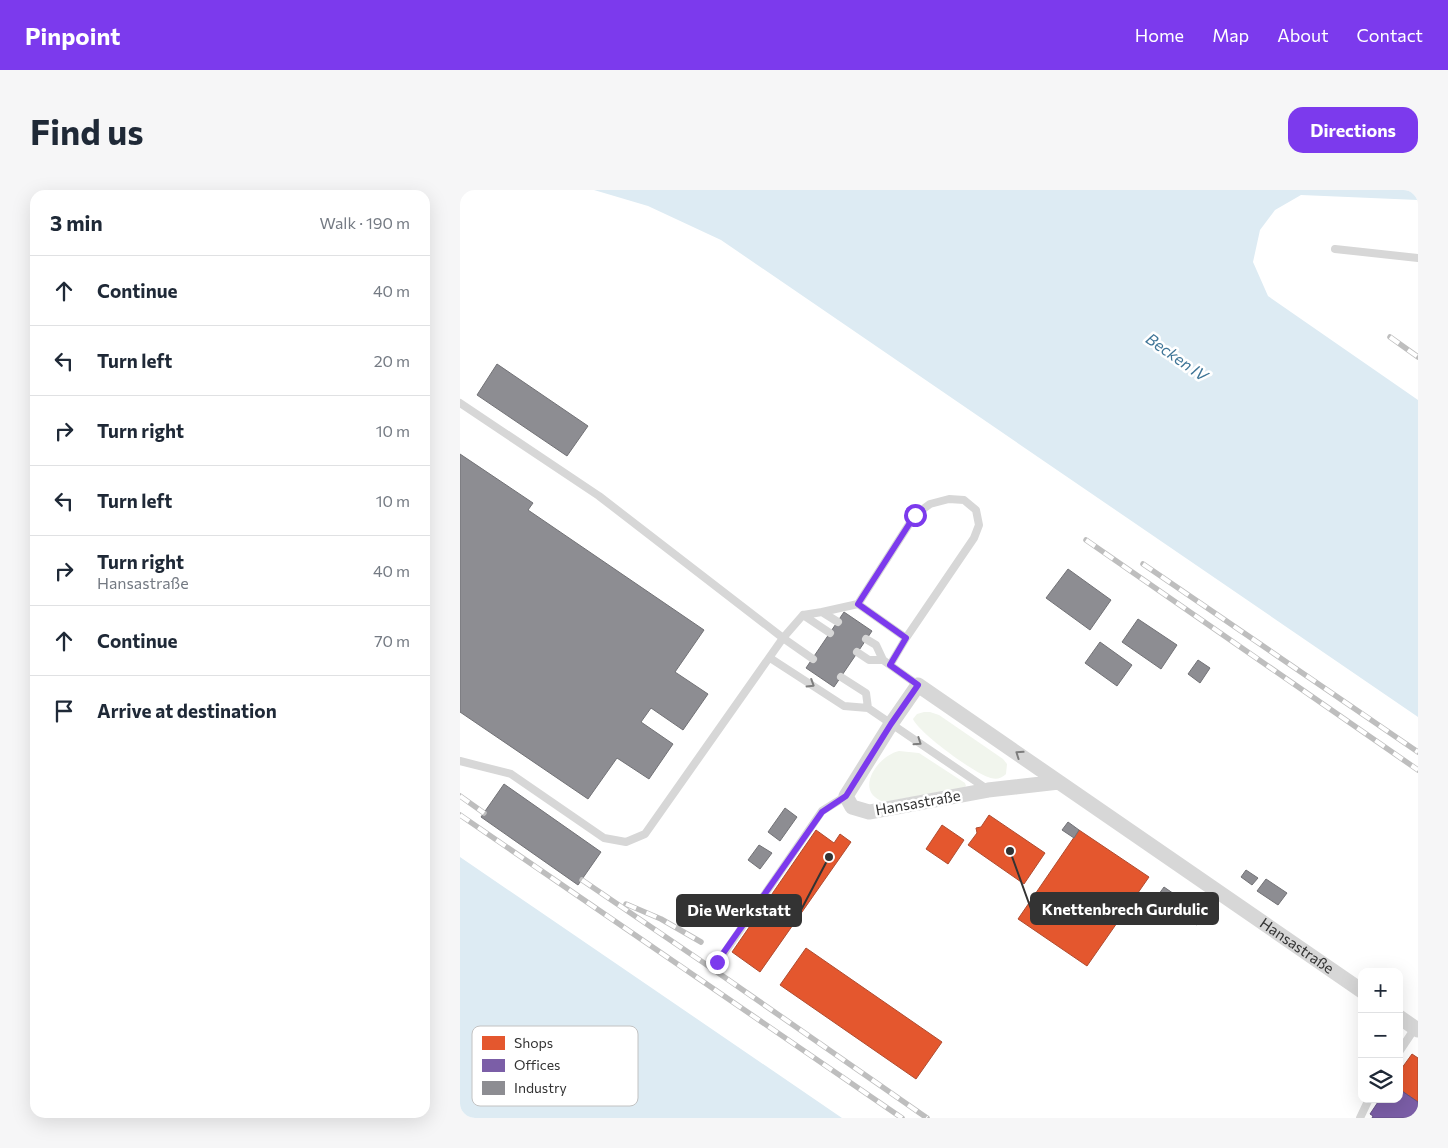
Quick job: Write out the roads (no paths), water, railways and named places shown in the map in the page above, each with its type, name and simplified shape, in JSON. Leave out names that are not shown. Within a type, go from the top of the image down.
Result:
[{"type":"street","points":[[846,796],[918,685]]},
{"type":"street","name":"Hansastraße","points":[[918,685],[1358,988]]},
{"type":"street","name":"Hansastraße","points":[[846,796],[852,806],[869,812],[988,790],[1059,782]]},
{"type":"street","points":[[1403,1020],[1417,1029]]},
{"type":"lane","points":[[1335,249],[1418,258]]},
{"type":"lane","points":[[460,403],[599,496],[813,659]]},
{"type":"lane","points":[[460,761],[511,774],[604,838],[626,842],[645,834],[783,638],[803,615],[858,604],[915,515],[930,504],[949,499],[964,500],[976,510],[979,525],[974,538],[906,638],[890,665]]},
{"type":"lane","points":[[858,604],[906,638]]},
{"type":"lane","points":[[822,612],[838,622]]},
{"type":"lane","points":[[803,615],[830,634]]},
{"type":"lane","points":[[866,640],[876,645],[883,660],[918,685]]},
{"type":"lane","points":[[857,652],[869,660],[883,660]]},
{"type":"lane","points":[[770,658],[844,706],[868,708],[988,790]]},
{"type":"lane","points":[[840,677],[866,693],[868,708]]},
{"type":"lane","points":[[716,965],[822,812],[846,796]]},
{"type":"lane","points":[[1403,1047],[1417,1029]]},
{"type":"lane","points":[[1360,1118],[1367,1103]]},
{"type":"water","name":"Becken IV","points":[[594,190],[1418,190],[1418,200],[1301,195],[1275,210],[1260,230],[1253,262],[1268,296],[1418,400],[1418,717],[721,240],[648,206]]},
{"type":"water","points":[[460,857],[842,1118],[460,1118]]},
{"type":"railway","points":[[1390,337],[1418,357]]},
{"type":"railway","points":[[1086,540],[1418,770]]},
{"type":"railway","points":[[1143,564],[1418,752]]},
{"type":"railway","points":[[460,796],[484,813]]},
{"type":"railway","points":[[460,815],[902,1118]]},
{"type":"railway","points":[[582,880],[927,1118]]},
{"type":"railway","points":[[626,904],[661,919],[701,942]]},
{"type":"place","name":"Knettenbrech Gurdulic","points":[[1010,851]]},
{"type":"place","name":"Die Werkstatt","points":[[829,857]]}]
